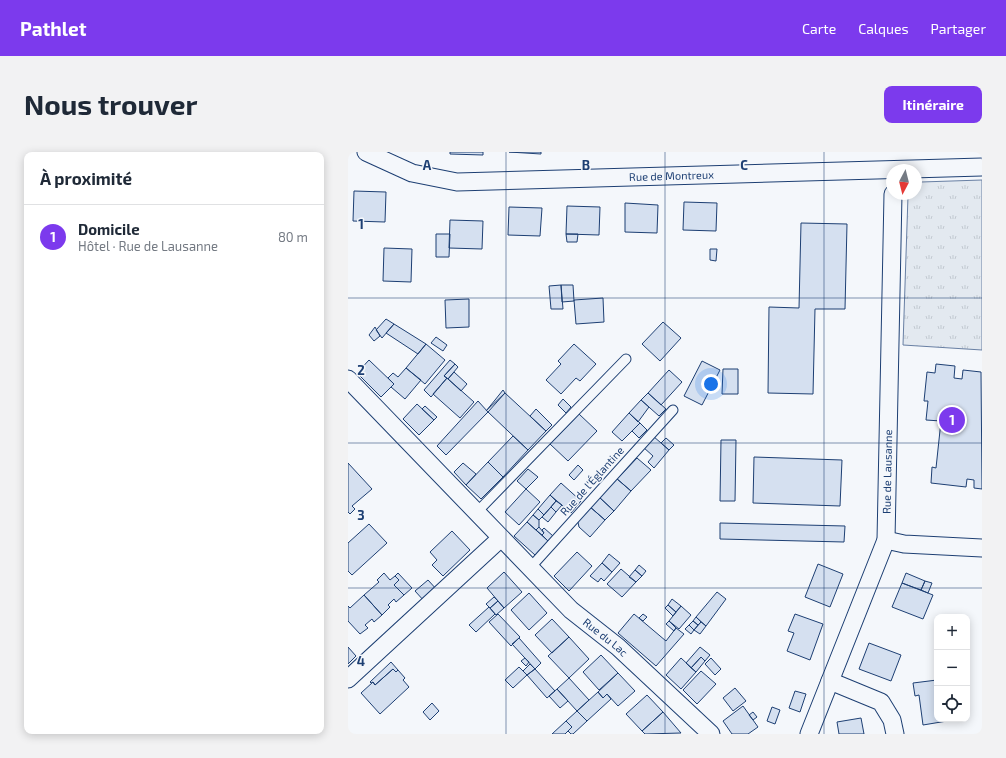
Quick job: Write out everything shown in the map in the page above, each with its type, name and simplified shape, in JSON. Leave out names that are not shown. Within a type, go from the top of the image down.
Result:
[{"type":"street","name":"Rue de Montreux","points":[[366,152],[412,173],[457,182],[886,170]]},
{"type":"street","name":"Rue de Montreux","points":[[922,169],[982,167]]},
{"type":"street","name":"Rue de Lausanne","points":[[809,734],[886,540],[893,200]]},
{"type":"street","name":"Rue du Lac","points":[[348,379],[571,610],[618,647],[711,734]]},
{"type":"street","points":[[348,679],[501,538]]},
{"type":"street","points":[[886,540],[904,544],[982,548]]},
{"type":"street","points":[[830,681],[881,702],[892,720],[895,734]]},
{"type":"lane","points":[[477,512],[626,359]]},
{"type":"lane","name":"Rue de l'Églantine","points":[[530,568],[673,410]]},
{"type":"green space","points":[[982,180],[982,350],[903,345],[908,200],[922,200],[922,182]]},
{"type":"building","points":[[450,152],[483,152],[483,155],[450,154]]},
{"type":"building","points":[[509,152],[541,152],[541,154]]},
{"type":"building","points":[[354,191],[386,192],[385,222],[353,221]]},
{"type":"building","points":[[684,202],[717,203],[716,231],[683,230]]},
{"type":"building","points":[[625,203],[658,205],[657,233],[625,232]]},
{"type":"building","points":[[567,206],[600,207],[599,235],[566,234]]},
{"type":"building","points":[[509,207],[542,208],[540,236],[508,235]]},
{"type":"building","points":[[450,220],[483,221],[482,249],[449,248]]},
{"type":"building","points":[[801,223],[847,224],[845,309],[815,309],[813,394],[768,393],[769,307],[799,308]]},
{"type":"building","points":[[436,234],[450,234],[449,257],[436,257]]},
{"type":"building","points":[[566,234],[578,234],[577,242],[567,242]]},
{"type":"building","points":[[384,248],[412,249],[411,282],[383,281]]},
{"type":"building","points":[[710,249],[717,249],[716,261],[710,260]]},
{"type":"building","points":[[561,285],[573,285],[574,301],[562,302]]},
{"type":"building","points":[[561,285],[563,309],[551,309],[549,286]]},
{"type":"building","points":[[603,298],[604,322],[576,324],[574,300]]},
{"type":"building","points":[[469,299],[469,327],[446,328],[445,300]]},
{"type":"building","points":[[386,319],[394,324],[382,338],[376,330]]},
{"type":"building","points":[[663,322],[681,338],[660,361],[642,344]]},
{"type":"building","points":[[394,324],[426,344],[418,354],[386,333]]},
{"type":"building","points":[[375,327],[380,336],[374,341],[369,335]]},
{"type":"building","points":[[436,337],[447,345],[443,351],[431,343]]},
{"type":"building","points":[[426,344],[445,360],[425,384],[406,368]]},
{"type":"building","points":[[574,344],[596,364],[580,381],[576,378],[561,394],[546,380],[561,364],[558,361]]},
{"type":"building","points":[[369,360],[394,384],[381,397],[357,373]]},
{"type":"building","points":[[450,360],[455,364],[444,376],[447,378],[431,397],[424,390]]},
{"type":"building","points":[[702,361],[720,370],[702,405],[684,396]]},
{"type":"building","points":[[455,364],[458,367],[448,379],[444,376]]},
{"type":"building","points":[[936,364],[955,366],[954,378],[962,379],[963,370],[981,372],[982,489],[974,488],[974,480],[967,479],[966,487],[931,483],[932,467],[936,468],[941,421],[926,420],[928,401],[924,401],[927,372],[935,373]]},
{"type":"building","points":[[406,368],[421,380],[405,399],[391,387],[394,384],[388,378],[393,373],[398,377]]},
{"type":"building","points":[[723,369],[738,369],[738,394],[722,394]]},
{"type":"building","points":[[669,370],[682,382],[661,405],[648,393]]},
{"type":"building","points":[[454,372],[467,384],[461,391],[448,379]]},
{"type":"building","points":[[447,378],[474,402],[460,418],[433,394]]},
{"type":"building","points":[[503,390],[505,393],[486,411],[495,400]]},
{"type":"building","points":[[505,393],[546,431],[528,450],[488,412]]},
{"type":"building","points":[[648,393],[666,409],[659,416],[641,400]]},
{"type":"building","points":[[563,399],[571,407],[566,413],[558,405]]},
{"type":"building","points":[[641,400],[649,407],[638,422],[629,413]]},
{"type":"building","points":[[478,401],[488,412],[446,455],[437,446]]},
{"type":"building","points":[[417,404],[434,420],[419,435],[403,419]]},
{"type":"building","points":[[425,406],[437,417],[434,420],[422,409]]},
{"type":"building","points":[[536,409],[552,425],[546,431],[530,416]]},
{"type":"building","points":[[629,413],[640,423],[622,441],[612,432]]},
{"type":"building","points":[[579,414],[597,431],[568,461],[550,444]]},
{"type":"building","points":[[640,423],[647,430],[639,438],[632,431]]},
{"type":"building","points":[[513,436],[528,450],[503,477],[488,462]]},
{"type":"building","points":[[653,436],[669,450],[654,468],[648,462],[653,456],[643,447]]},
{"type":"building","points":[[666,438],[674,445],[669,450],[661,443]]},
{"type":"building","points":[[721,440],[736,440],[735,501],[720,501]]},
{"type":"building","points":[[754,457],[842,460],[840,506],[753,503]]},
{"type":"building","points":[[637,458],[651,470],[631,491],[617,479]]},
{"type":"building","points":[[488,462],[503,477],[481,499],[466,485]]},
{"type":"building","points":[[348,463],[372,489],[352,506],[355,509],[350,514],[348,512]]},
{"type":"building","points":[[463,463],[476,474],[466,485],[454,472]]},
{"type":"building","points":[[578,465],[583,470],[574,480],[569,475]]},
{"type":"building","points":[[528,469],[538,477],[526,489],[517,481]]},
{"type":"building","points":[[615,477],[631,491],[614,511],[598,496]]},
{"type":"building","points":[[561,483],[581,501],[571,513],[550,495]]},
{"type":"building","points":[[526,489],[540,502],[519,525],[505,512]]},
{"type":"building","points":[[550,495],[556,501],[544,515],[538,509]]},
{"type":"building","points":[[598,496],[614,511],[605,520],[589,506]]},
{"type":"building","points":[[556,501],[562,505],[556,512],[551,507]]},
{"type":"building","points":[[589,506],[605,520],[590,537],[579,527],[577,518]]},
{"type":"building","points":[[551,507],[556,512],[548,522],[542,517]]},
{"type":"building","points":[[538,509],[544,515],[539,520],[533,515]]},
{"type":"building","points":[[533,515],[539,520],[539,527],[536,530],[527,522]]},
{"type":"building","points":[[527,522],[548,541],[535,555],[514,536]]},
{"type":"building","points":[[720,523],[845,526],[844,542],[720,539]]},
{"type":"building","points":[[369,524],[387,543],[352,575],[348,571],[348,543]]},
{"type":"building","points":[[539,527],[544,533],[542,535],[536,530]]},
{"type":"building","points":[[544,528],[553,536],[548,541],[542,535],[544,533],[542,530]]},
{"type":"building","points":[[452,531],[470,550],[443,576],[432,565],[437,560],[430,552]]},
{"type":"building","points":[[577,552],[592,566],[569,591],[554,576]]},
{"type":"building","points":[[609,554],[620,563],[612,572],[602,563]]},
{"type":"building","points":[[602,563],[612,572],[604,581],[601,578],[598,582],[590,576]]},
{"type":"building","points":[[818,564],[843,574],[830,607],[805,597]]},
{"type":"building","points":[[639,565],[646,571],[642,576],[635,570]]},
{"type":"building","points":[[621,569],[636,582],[622,597],[607,584]]},
{"type":"building","points":[[635,570],[642,576],[636,582],[629,577]]},
{"type":"building","points":[[504,572],[522,592],[504,608],[487,588]]},
{"type":"building","points":[[384,573],[390,580],[395,576],[399,580],[394,585],[404,595],[396,602],[394,599],[388,605],[390,607],[382,615],[364,595],[379,582],[377,580]]},
{"type":"building","points":[[398,573],[412,588],[404,595],[394,585],[399,580],[395,576]]},
{"type":"building","points":[[906,573],[925,581],[921,590],[902,583]]},
{"type":"building","points":[[428,580],[438,591],[425,602],[415,591]]},
{"type":"building","points":[[925,581],[932,583],[928,593],[921,590]]},
{"type":"building","points":[[902,583],[933,595],[923,619],[892,607]]},
{"type":"building","points":[[717,592],[726,599],[706,626],[696,617]]},
{"type":"building","points":[[529,593],[547,613],[529,630],[511,610]]},
{"type":"building","points":[[364,595],[382,615],[374,622],[372,619],[365,625],[368,628],[360,634],[348,621],[348,606],[350,608]]},
{"type":"building","points":[[494,597],[498,601],[490,608],[486,604]]},
{"type":"building","points":[[672,599],[681,606],[676,612],[668,605]]},
{"type":"building","points":[[498,601],[504,608],[496,615],[490,608]]},
{"type":"building","points":[[668,605],[676,612],[673,616],[665,608]]},
{"type":"building","points":[[681,606],[691,615],[679,629],[669,621]]},
{"type":"building","points":[[489,607],[495,614],[476,632],[469,625]]},
{"type":"building","points":[[498,614],[520,637],[511,646],[489,622]]},
{"type":"building","points":[[634,614],[666,641],[676,628],[684,634],[656,666],[618,633]]},
{"type":"building","points":[[643,614],[647,617],[643,621],[639,618]]},
{"type":"building","points":[[795,614],[823,624],[810,660],[787,651],[794,633],[788,631]]},
{"type":"building","points":[[696,617],[701,622],[698,625],[693,621]]},
{"type":"building","points":[[552,619],[569,637],[552,653],[535,635]]},
{"type":"building","points":[[669,621],[676,628],[674,631],[666,624]]},
{"type":"building","points":[[693,621],[698,625],[694,630],[689,625]]},
{"type":"building","points":[[701,622],[706,626],[700,634],[694,630]]},
{"type":"building","points":[[689,625],[694,630],[691,634],[685,629]]},
{"type":"building","points":[[569,637],[589,659],[569,678],[548,656]]},
{"type":"building","points":[[519,638],[541,663],[535,669],[512,644]]},
{"type":"building","points":[[869,643],[901,655],[891,681],[859,669]]},
{"type":"building","points":[[348,647],[356,656],[348,664]]},
{"type":"building","points":[[700,647],[710,655],[705,661],[701,657],[691,668],[686,663]]},
{"type":"building","points":[[601,655],[618,673],[599,690],[583,672]]},
{"type":"building","points":[[701,657],[705,661],[696,672],[691,668]]},
{"type":"building","points":[[525,658],[529,662],[526,666],[521,661]]},
{"type":"building","points":[[681,658],[696,672],[681,689],[666,675]]},
{"type":"building","points":[[711,658],[721,669],[715,675],[705,664]]},
{"type":"building","points":[[391,662],[398,670],[396,672],[393,669],[375,685],[373,682],[370,682]]},
{"type":"building","points":[[530,664],[535,669],[527,675],[523,671]]},
{"type":"building","points":[[519,667],[527,675],[513,688],[505,680]]},
{"type":"building","points":[[393,669],[396,672],[398,670],[405,678],[403,680],[409,687],[380,714],[361,693],[373,682],[375,685]]},
{"type":"building","points":[[535,669],[555,691],[547,698],[527,675]]},
{"type":"building","points":[[701,671],[716,684],[697,704],[683,690]]},
{"type":"building","points":[[618,673],[635,691],[618,706],[607,694],[603,698],[598,692]]},
{"type":"building","points":[[569,678],[589,700],[577,711],[557,689]]},
{"type":"building","points":[[934,680],[934,722],[941,722],[923,725],[919,695],[915,696],[913,683]]},
{"type":"building","points":[[735,688],[746,701],[733,711],[723,698]]},
{"type":"building","points":[[557,689],[568,701],[560,708],[549,696]]},
{"type":"building","points":[[795,691],[806,694],[800,712],[789,708]]},
{"type":"building","points":[[598,692],[603,698],[607,694],[611,699],[587,721],[577,711]]},
{"type":"building","points":[[647,695],[663,712],[642,731],[626,714]]},
{"type":"building","points":[[432,703],[439,711],[430,720],[423,712]]},
{"type":"building","points":[[743,706],[758,727],[748,734],[732,734],[723,721]]},
{"type":"building","points":[[772,707],[780,710],[775,724],[767,721]]},
{"type":"building","points":[[577,711],[587,721],[573,734],[571,734],[568,731],[572,727],[566,721]]},
{"type":"building","points":[[663,712],[681,733],[645,734],[642,731]]},
{"type":"building","points":[[753,712],[757,717],[753,720],[749,715]]},
{"type":"building","points":[[861,718],[864,734],[839,734],[837,722]]},
{"type":"building","points":[[566,721],[572,727],[565,734],[552,734]]},
{"type":"place","name":"Domicile","points":[[952,420]]}]
